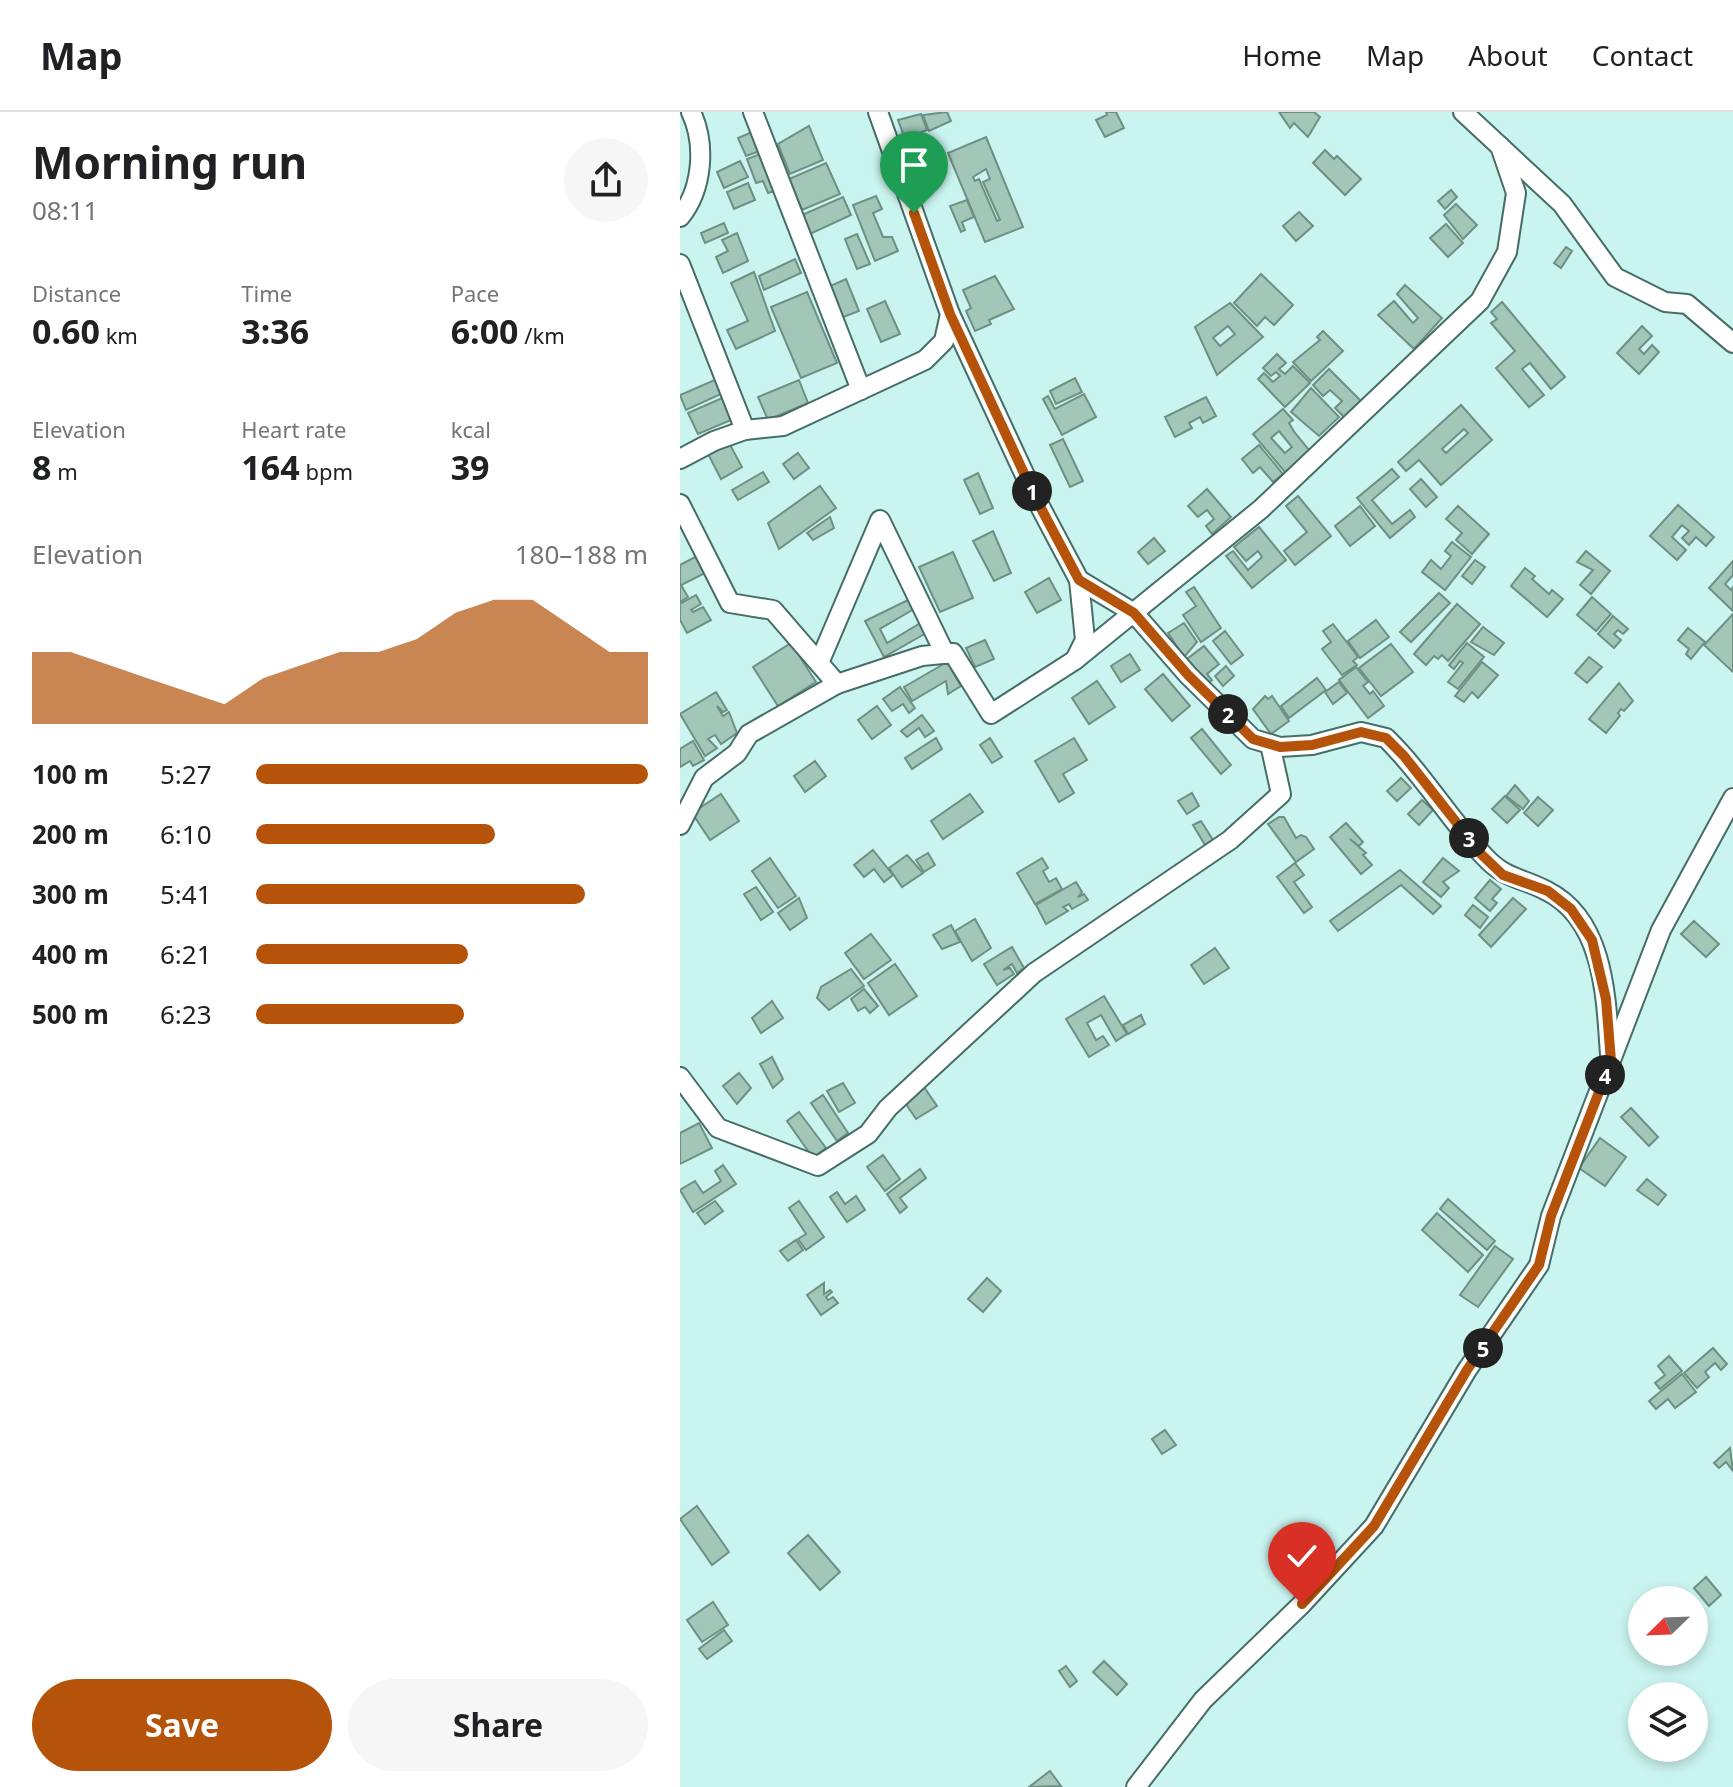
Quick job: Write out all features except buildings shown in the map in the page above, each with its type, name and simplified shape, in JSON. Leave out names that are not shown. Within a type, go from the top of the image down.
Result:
[{"type":"street","points":[[680,217],[688,207],[701,160],[701,144],[691,112]]},
{"type":"street","points":[[753,112],[861,390]]},
{"type":"street","points":[[878,112],[950,314],[1035,497],[1079,580],[1085,640],[1075,660]]},
{"type":"street","points":[[1463,112],[1562,204],[1615,277],[1665,302],[1687,304],[1733,343]]},
{"type":"street","points":[[680,825],[704,778],[737,753],[749,734],[837,684],[922,656],[953,653],[991,714],[1075,660],[1261,509],[1480,301],[1507,252],[1516,193],[1500,146]]},
{"type":"street","points":[[680,264],[745,430]]},
{"type":"street","points":[[680,459],[714,441],[745,430],[783,426],[925,360],[944,341],[950,314]]},
{"type":"street","points":[[680,504],[730,603],[773,610],[837,684]]},
{"type":"street","points":[[819,663],[880,520],[945,654]]},
{"type":"street","points":[[1079,580],[1134,613],[1188,675],[1253,739],[1280,747],[1312,745],[1361,732],[1386,738],[1503,875],[1548,891],[1571,909],[1592,940],[1606,999],[1611,1061]]},
{"type":"street","points":[[680,1077],[718,1128],[818,1166],[868,1134],[888,1108],[1034,973],[1230,840],[1281,794],[1270,744]]},
{"type":"street","points":[[1136,1787],[1203,1700],[1353,1552],[1396,1494],[1467,1370],[1539,1265],[1551,1216],[1661,930],[1733,798]]},
{"type":"street","points":[[1153,1766],[1153,1787]]},
{"type":"route","points":[[914,213],[950,314],[1035,497],[1079,580],[1134,613],[1188,675],[1253,739],[1280,747],[1312,745],[1361,732],[1386,738],[1404,756],[1482,855],[1503,875],[1548,891],[1571,909],[1592,940],[1606,999],[1611,1061],[1551,1216],[1539,1265],[1467,1370],[1396,1494],[1374,1526],[1302,1604]]}]
